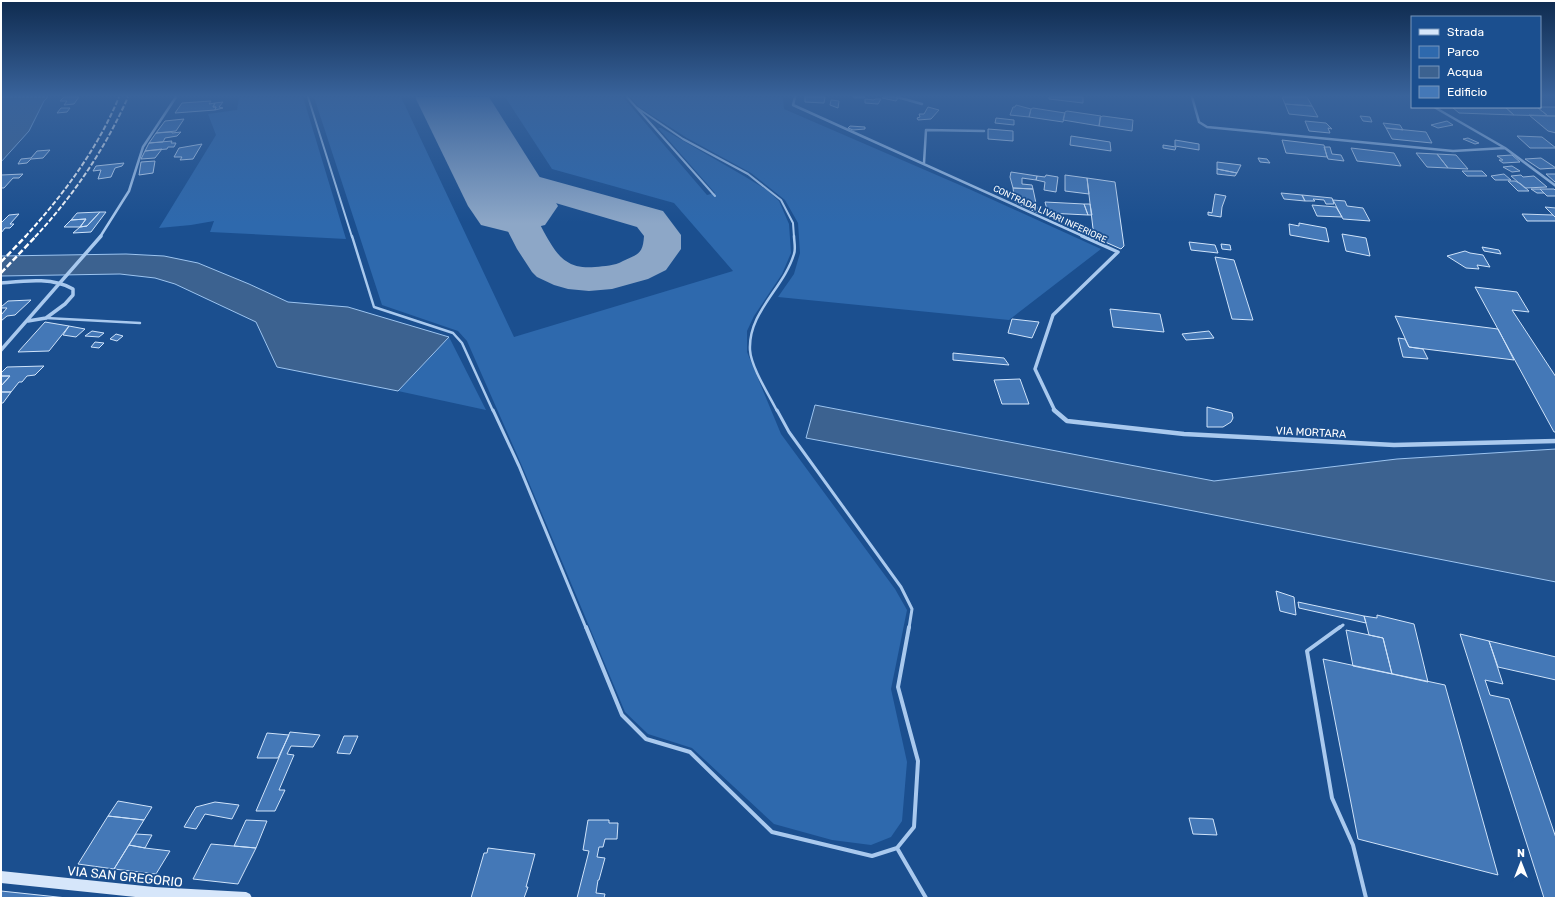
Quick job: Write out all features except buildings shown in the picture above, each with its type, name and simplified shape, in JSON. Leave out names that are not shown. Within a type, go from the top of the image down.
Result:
[{"type":"street","points":[[1,350],[104,234],[125,199],[143,148],[149,139]]},
{"type":"street","name":"CONTRADA LIVARI INFERIORE","points":[[870,139],[1118,252],[1053,315],[1035,369],[1053,409],[1066,421]]},
{"type":"street","points":[[924,163],[925,139]]},
{"type":"street","points":[[1330,139],[1453,151],[1505,148]]},
{"type":"street","points":[[1489,139],[1505,148],[1556,186]]},
{"type":"street","points":[[1,283],[52,282],[70,286],[74,292],[58,310],[46,318],[27,321]]},
{"type":"street","name":"VIA MORTARA","points":[[1066,421],[1184,434],[1394,445],[1556,441]]},
{"type":"street","name":"VIA SAN GREGORIO","points":[[1,877],[198,897],[246,898]]},
{"type":"lane","points":[[321,139],[374,308],[453,333],[462,343],[519,466],[622,715],[646,739],[690,752],[772,832],[872,856],[897,848],[914,827],[918,761],[898,687],[912,609],[901,587],[789,432],[759,377],[750,350],[751,332],[758,316],[786,274],[795,253],[793,224],[782,200],[770,189],[748,174],[683,139]]},
{"type":"lane","points":[[664,139],[714,196]]},
{"type":"lane","points":[[46,318],[140,323]]},
{"type":"lane","points":[[1343,625],[1307,651],[1332,798],[1354,845],[1366,898]]},
{"type":"lane","points":[[897,848],[926,898]]},
{"type":"green space","points":[[214,139],[316,139],[346,239],[210,232],[214,221],[159,228]]},
{"type":"green space","points":[[328,139],[421,139],[514,337],[733,271],[674,203],[552,169],[532,139],[659,139],[707,195],[715,193],[668,139],[680,139],[767,190],[779,201],[789,224],[791,253],[782,274],[754,316],[747,331],[747,352],[781,434],[895,589],[907,610],[891,689],[907,762],[902,821],[891,837],[871,845],[832,840],[774,824],[692,748],[648,734],[625,712],[522,466],[467,341],[458,331],[382,305]]},
{"type":"green space","points":[[689,139],[853,139],[969,189],[1101,249],[1009,320],[778,297],[794,274],[800,253],[798,223],[785,200],[751,173]]},
{"type":"green space","points":[[449,337],[486,410],[398,391]]},
{"type":"water","points":[[1,139],[22,139],[1,162]]},
{"type":"water","points":[[126,254],[164,256],[198,263],[288,302],[348,307],[449,337],[398,391],[277,367],[256,322],[175,284],[155,278],[120,274],[1,276],[1,256]]},
{"type":"water","points":[[815,405],[1214,481],[1397,459],[1556,449],[1556,582],[1158,504],[806,438]]},
{"type":"taxiway","points":[[490,165],[500,173],[517,181],[650,219],[663,235],[662,249],[652,261],[634,271],[612,277],[589,279],[568,277],[551,269],[546,264],[530,239],[513,206]]},
{"type":"runway","points":[[475,139],[513,206]]},
{"type":"railway","points":[[25,237],[66,188],[90,154],[98,139]]},
{"type":"railway","points":[[35,237],[76,188],[107,139]]},
{"type":"railway","points":[[1,262],[26,236]]},
{"type":"railway","points":[[1,273],[36,236]]}]
